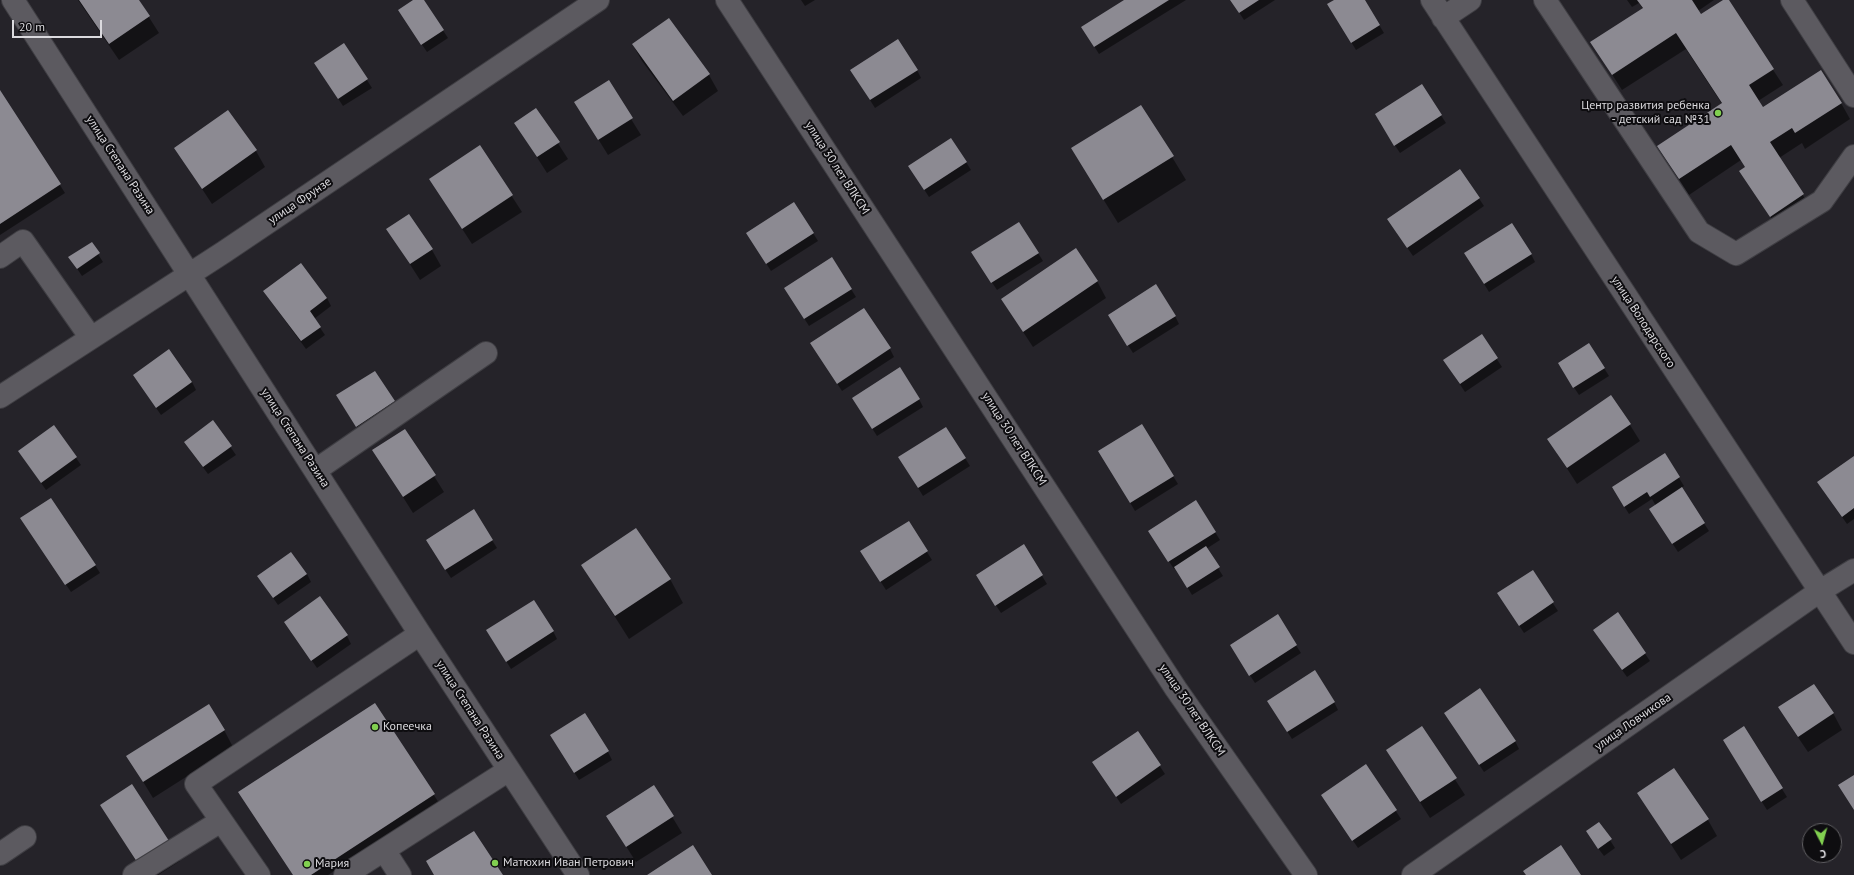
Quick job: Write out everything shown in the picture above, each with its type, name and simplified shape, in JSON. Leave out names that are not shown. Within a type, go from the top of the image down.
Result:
[{"type":"street","name":"улица Степана Разина","points":[[14,0],[420,634],[578,875]]},
{"type":"street","name":"улица Фрунзе","points":[[0,397],[190,274],[598,0]]},
{"type":"street","name":"улица 30 лет ВЛКСМ","points":[[727,0],[1176,689],[1306,875]]},
{"type":"street","points":[[1434,5],[1470,0]]},
{"type":"street","points":[[1545,0],[1699,232],[1736,254],[1822,201],[1854,156]]},
{"type":"street","points":[[1792,0],[1854,96]]},
{"type":"street","name":"улица Володарского","points":[[1434,5],[1854,643]]},
{"type":"street","points":[[0,257],[23,241],[91,338]]},
{"type":"street","points":[[316,470],[486,353]]},
{"type":"street","name":"улица Ловчикова","points":[[1413,875],[1820,591],[1854,570]]},
{"type":"street","points":[[259,875],[196,784],[420,634]]},
{"type":"street","points":[[345,875],[509,770]]},
{"type":"street","points":[[134,875],[221,821]]},
{"type":"street","points":[[0,854],[25,837]]},
{"type":"street","points":[[384,850],[400,875]]},
{"type":"building","points":[[79,0],[139,0],[150,16],[109,44]]},
{"type":"building","points":[[413,0],[424,0],[444,30],[421,45],[398,10]]},
{"type":"building","points":[[1124,0],[1169,0],[1094,47],[1081,27]]},
{"type":"building","points":[[1230,0],[1259,0],[1239,13]]},
{"type":"building","points":[[1334,0],[1365,0],[1380,25],[1351,43],[1327,4]]},
{"type":"building","points":[[1637,0],[1692,0],[1701,14],[1723,0],[1729,0],[1774,69],[1749,85],[1763,107],[1821,70],[1842,103],[1795,133],[1792,128],[1770,142],[1804,194],[1770,217],[1739,171],[1745,167],[1731,145],[1679,179],[1657,146],[1722,103],[1676,33],[1612,75],[1590,42],[1643,8]]},
{"type":"building","points":[[669,18],[710,74],[673,101],[632,44]]},
{"type":"building","points":[[898,39],[918,70],[870,100],[850,70]]},
{"type":"building","points":[[344,43],[368,79],[338,99],[314,63]]},
{"type":"building","points":[[609,80],[633,118],[598,140],[574,102]]},
{"type":"building","points":[[1422,84],[1442,115],[1394,146],[1375,114]]},
{"type":"building","points":[[0,90],[61,184],[0,224]]},
{"type":"building","points":[[1141,105],[1174,156],[1103,200],[1071,148]]},
{"type":"building","points":[[536,108],[560,142],[537,157],[514,123]]},
{"type":"building","points":[[228,110],[257,150],[202,189],[174,148]]},
{"type":"building","points":[[951,138],[967,162],[924,190],[908,166]]},
{"type":"building","points":[[480,145],[513,195],[462,229],[429,179]]},
{"type":"building","points":[[1460,169],[1480,198],[1407,248],[1387,219]]},
{"type":"building","points":[[794,202],[814,233],[766,264],[746,233]]},
{"type":"building","points":[[409,214],[433,249],[410,264],[386,229]]},
{"type":"building","points":[[1019,222],[1039,253],[991,283],[971,252]]},
{"type":"building","points":[[1512,223],[1532,254],[1484,284],[1464,253]]},
{"type":"building","points":[[92,242],[100,253],[77,269],[68,257]]},
{"type":"building","points":[[1076,248],[1098,281],[1023,332],[1001,299]]},
{"type":"building","points":[[832,257],[852,289],[804,319],[784,288]]},
{"type":"building","points":[[301,263],[327,298],[310,311],[321,327],[301,341],[263,291]]},
{"type":"building","points":[[1156,284],[1176,316],[1127,346],[1108,315]]},
{"type":"building","points":[[864,308],[891,348],[837,384],[810,343]]},
{"type":"building","points":[[1482,334],[1498,358],[1460,384],[1443,360]]},
{"type":"building","points":[[1589,343],[1605,368],[1573,388],[1558,363]]},
{"type":"building","points":[[169,349],[192,382],[156,408],[133,375]]},
{"type":"building","points":[[900,367],[920,399],[872,429],[852,398]]},
{"type":"building","points":[[375,371],[395,401],[356,427],[336,395]]},
{"type":"building","points":[[1611,395],[1631,424],[1567,468],[1547,439]]},
{"type":"building","points":[[213,420],[232,446],[203,467],[184,442]]},
{"type":"building","points":[[1142,424],[1174,476],[1130,503],[1098,451]]},
{"type":"building","points":[[54,425],[77,457],[41,483],[18,451]]},
{"type":"building","points":[[946,427],[966,458],[918,488],[898,457]]},
{"type":"building","points":[[405,429],[436,475],[403,497],[372,450]]},
{"type":"building","points":[[1665,453],[1680,477],[1650,497],[1647,492],[1624,507],[1612,487]]},
{"type":"building","points":[[1854,456],[1854,508],[1842,517],[1817,482]]},
{"type":"building","points":[[1682,487],[1705,523],[1672,544],[1649,509]]},
{"type":"building","points":[[51,498],[96,565],[65,585],[20,518]]},
{"type":"building","points":[[1196,500],[1216,532],[1168,562],[1148,531]]},
{"type":"building","points":[[474,509],[493,540],[445,570],[426,540]]},
{"type":"building","points":[[909,521],[928,551],[880,582],[860,551]]},
{"type":"building","points":[[636,528],[671,579],[615,616],[581,565]]},
{"type":"building","points":[[1024,544],[1043,575],[995,606],[976,575]]},
{"type":"building","points":[[1206,546],[1220,567],[1187,588],[1174,567]]},
{"type":"building","points":[[291,552],[307,574],[273,598],[257,576]]},
{"type":"building","points":[[1533,570],[1554,602],[1519,626],[1497,593]]},
{"type":"building","points":[[320,596],[348,635],[311,661],[284,622]]},
{"type":"building","points":[[534,600],[554,631],[506,662],[486,630]]},
{"type":"building","points":[[1618,612],[1646,653],[1622,670],[1593,630]]},
{"type":"building","points":[[1278,614],[1297,645],[1249,676],[1230,645]]},
{"type":"building","points":[[1315,670],[1335,702],[1287,732],[1267,701]]},
{"type":"building","points":[[1814,684],[1834,713],[1798,737],[1778,707]]},
{"type":"building","points":[[1480,688],[1516,741],[1479,765],[1444,713]]},
{"type":"building","points":[[375,703],[435,794],[311,875],[293,875],[238,792]]},
{"type":"building","points":[[209,704],[225,730],[143,782],[126,756]]},
{"type":"building","points":[[585,713],[609,751],[574,773],[550,735]]},
{"type":"building","points":[[1422,726],[1457,778],[1420,802],[1386,750]]},
{"type":"building","points":[[1744,726],[1783,788],[1761,802],[1723,740]]},
{"type":"building","points":[[1138,731],[1161,765],[1116,797],[1092,762]]},
{"type":"building","points":[[1366,764],[1397,810],[1352,841],[1321,795]]},
{"type":"building","points":[[1674,768],[1709,819],[1671,844],[1637,793]]},
{"type":"building","points":[[1854,775],[1854,810],[1838,785]]},
{"type":"building","points":[[132,784],[171,844],[139,865],[100,805]]},
{"type":"building","points":[[654,785],[674,816],[626,847],[606,816]]},
{"type":"building","points":[[1599,822],[1612,839],[1598,849],[1586,831]]},
{"type":"building","points":[[474,831],[503,875],[434,875],[426,861]]},
{"type":"building","points":[[693,845],[712,875],[647,875]]},
{"type":"building","points":[[1561,845],[1581,875],[1526,875],[1523,871]]},
{"type":"place","name":"Центр развития ребенка - детский сад №31","points":[[1718,113]]},
{"type":"place","name":"Копеечка","points":[[375,727]]},
{"type":"place","name":"Матюхин Иван Петрович","points":[[495,863]]},
{"type":"place","name":"Мария","points":[[307,864]]}]
